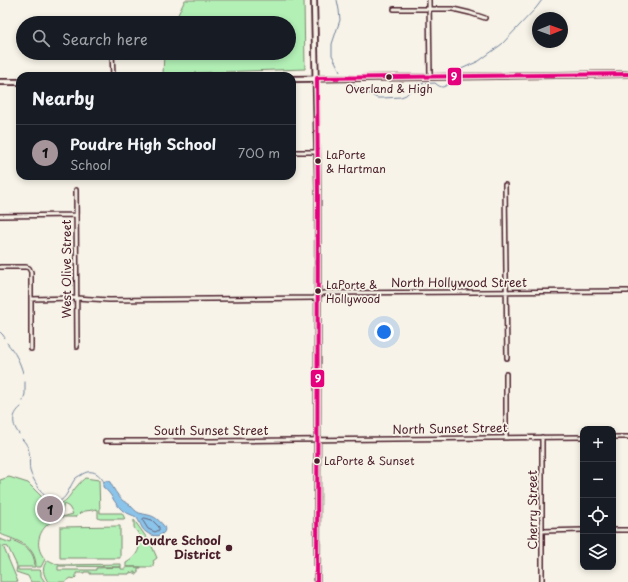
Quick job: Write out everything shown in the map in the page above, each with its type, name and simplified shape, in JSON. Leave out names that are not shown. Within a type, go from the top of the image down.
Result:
[{"type":"street","points":[[314,0],[318,152],[317,582]]},
{"type":"street","points":[[429,0],[430,76]]},
{"type":"street","points":[[394,8],[442,8],[461,10],[485,18]]},
{"type":"street","points":[[112,60],[113,72]]},
{"type":"street","points":[[296,79],[628,74]]},
{"type":"street","points":[[0,82],[16,82]]},
{"type":"street","points":[[296,152],[318,152]]},
{"type":"street","points":[[505,185],[507,358]]},
{"type":"street","name":"West Olive Street","points":[[76,190],[77,347]]},
{"type":"street","points":[[0,216],[76,215]]},
{"type":"street","points":[[0,267],[26,267],[29,268],[31,272],[31,349]]},
{"type":"street","name":"North Hollywood Street","points":[[31,299],[76,298],[109,300],[314,298],[323,293],[628,291]]},
{"type":"street","points":[[506,374],[506,438]]},
{"type":"street","name":"Cherry Street","points":[[542,437],[542,582]]},
{"type":"street","name":"North Sunset Street","points":[[318,439],[580,437]]},
{"type":"street","points":[[616,437],[628,437]]},
{"type":"street","name":"South Sunset Street","points":[[105,441],[318,439]]},
{"type":"street","points":[[543,530],[580,530]]},
{"type":"street","points":[[616,530],[628,530]]},
{"type":"green space","points":[[185,0],[304,0],[305,69],[163,72],[164,60],[296,60],[296,16],[177,16]]},
{"type":"green space","points":[[9,477],[28,483],[51,506],[57,505],[67,499],[85,478],[99,480],[100,513],[122,513],[125,519],[100,519],[98,518],[98,510],[95,509],[80,513],[75,517],[62,517],[73,514],[69,507],[64,504],[61,515],[58,515],[49,508],[46,515],[47,521],[57,517],[57,519],[46,526],[42,531],[39,548],[45,559],[41,567],[36,567],[33,554],[25,545],[0,534],[0,480]]},
{"type":"green space","points":[[134,520],[151,544],[157,558],[153,561],[153,567],[126,567],[126,563],[136,555],[140,544],[139,535],[134,527]]},
{"type":"green space","points":[[120,526],[120,558],[60,558],[60,527]]},
{"type":"green space","points":[[0,539],[11,543],[12,540],[22,544],[29,550],[35,561],[35,567],[18,567],[18,570],[40,570],[41,576],[45,582],[31,582],[28,576],[16,572],[17,566],[8,547],[3,546],[18,582],[0,582]]},
{"type":"green space","points":[[48,560],[60,565],[121,564],[121,567],[121,569],[126,569],[126,567],[141,568],[138,568],[137,574],[135,574],[135,572],[129,574],[90,574],[90,572],[84,572],[76,573],[76,577],[74,579],[71,578],[65,582],[48,582],[45,576],[44,565]],"holes":[[[58,566],[121,567],[96,568],[96,570],[58,570]]]},
{"type":"water","points":[[105,481],[110,482],[120,498],[136,511],[152,516],[158,520],[165,528],[165,531],[160,535],[153,536],[144,531],[136,517],[122,510],[103,487],[103,483]]},
{"type":"waterway","points":[[337,0],[340,20],[332,44],[332,55],[340,71]]},
{"type":"waterway","points":[[457,72],[479,61],[502,44],[542,0]]},
{"type":"waterway","points":[[353,85],[377,98],[383,98],[401,97],[406,95],[417,84],[435,83],[443,87],[450,82]]},
{"type":"waterway","points":[[0,332],[5,338]]},
{"type":"waterway","points":[[7,343],[17,357],[23,373]]},
{"type":"waterway","points":[[23,401],[25,394],[25,382]]},
{"type":"waterway","points":[[19,434],[14,424],[14,417],[15,413],[21,407]]},
{"type":"waterway","points":[[22,439],[28,447],[31,474],[41,491],[50,501],[58,502],[62,500],[76,478],[85,473],[94,472],[100,476],[104,482]]},
{"type":"transit line","name":"9","points":[[317,582],[317,78],[628,74]]},
{"type":"place","name":"Overland & High","points":[[389,77]]},
{"type":"place","name":"LaPorte & Hartman","points":[[318,161]]},
{"type":"place","name":"LaPorte & Hollywood","points":[[318,291]]},
{"type":"place","name":"LaPorte & Sunset","points":[[317,461]]},
{"type":"place","name":"Poudre High School","points":[[50,509]]},
{"type":"place","name":"Poudre School District","points":[[229,548]]}]
